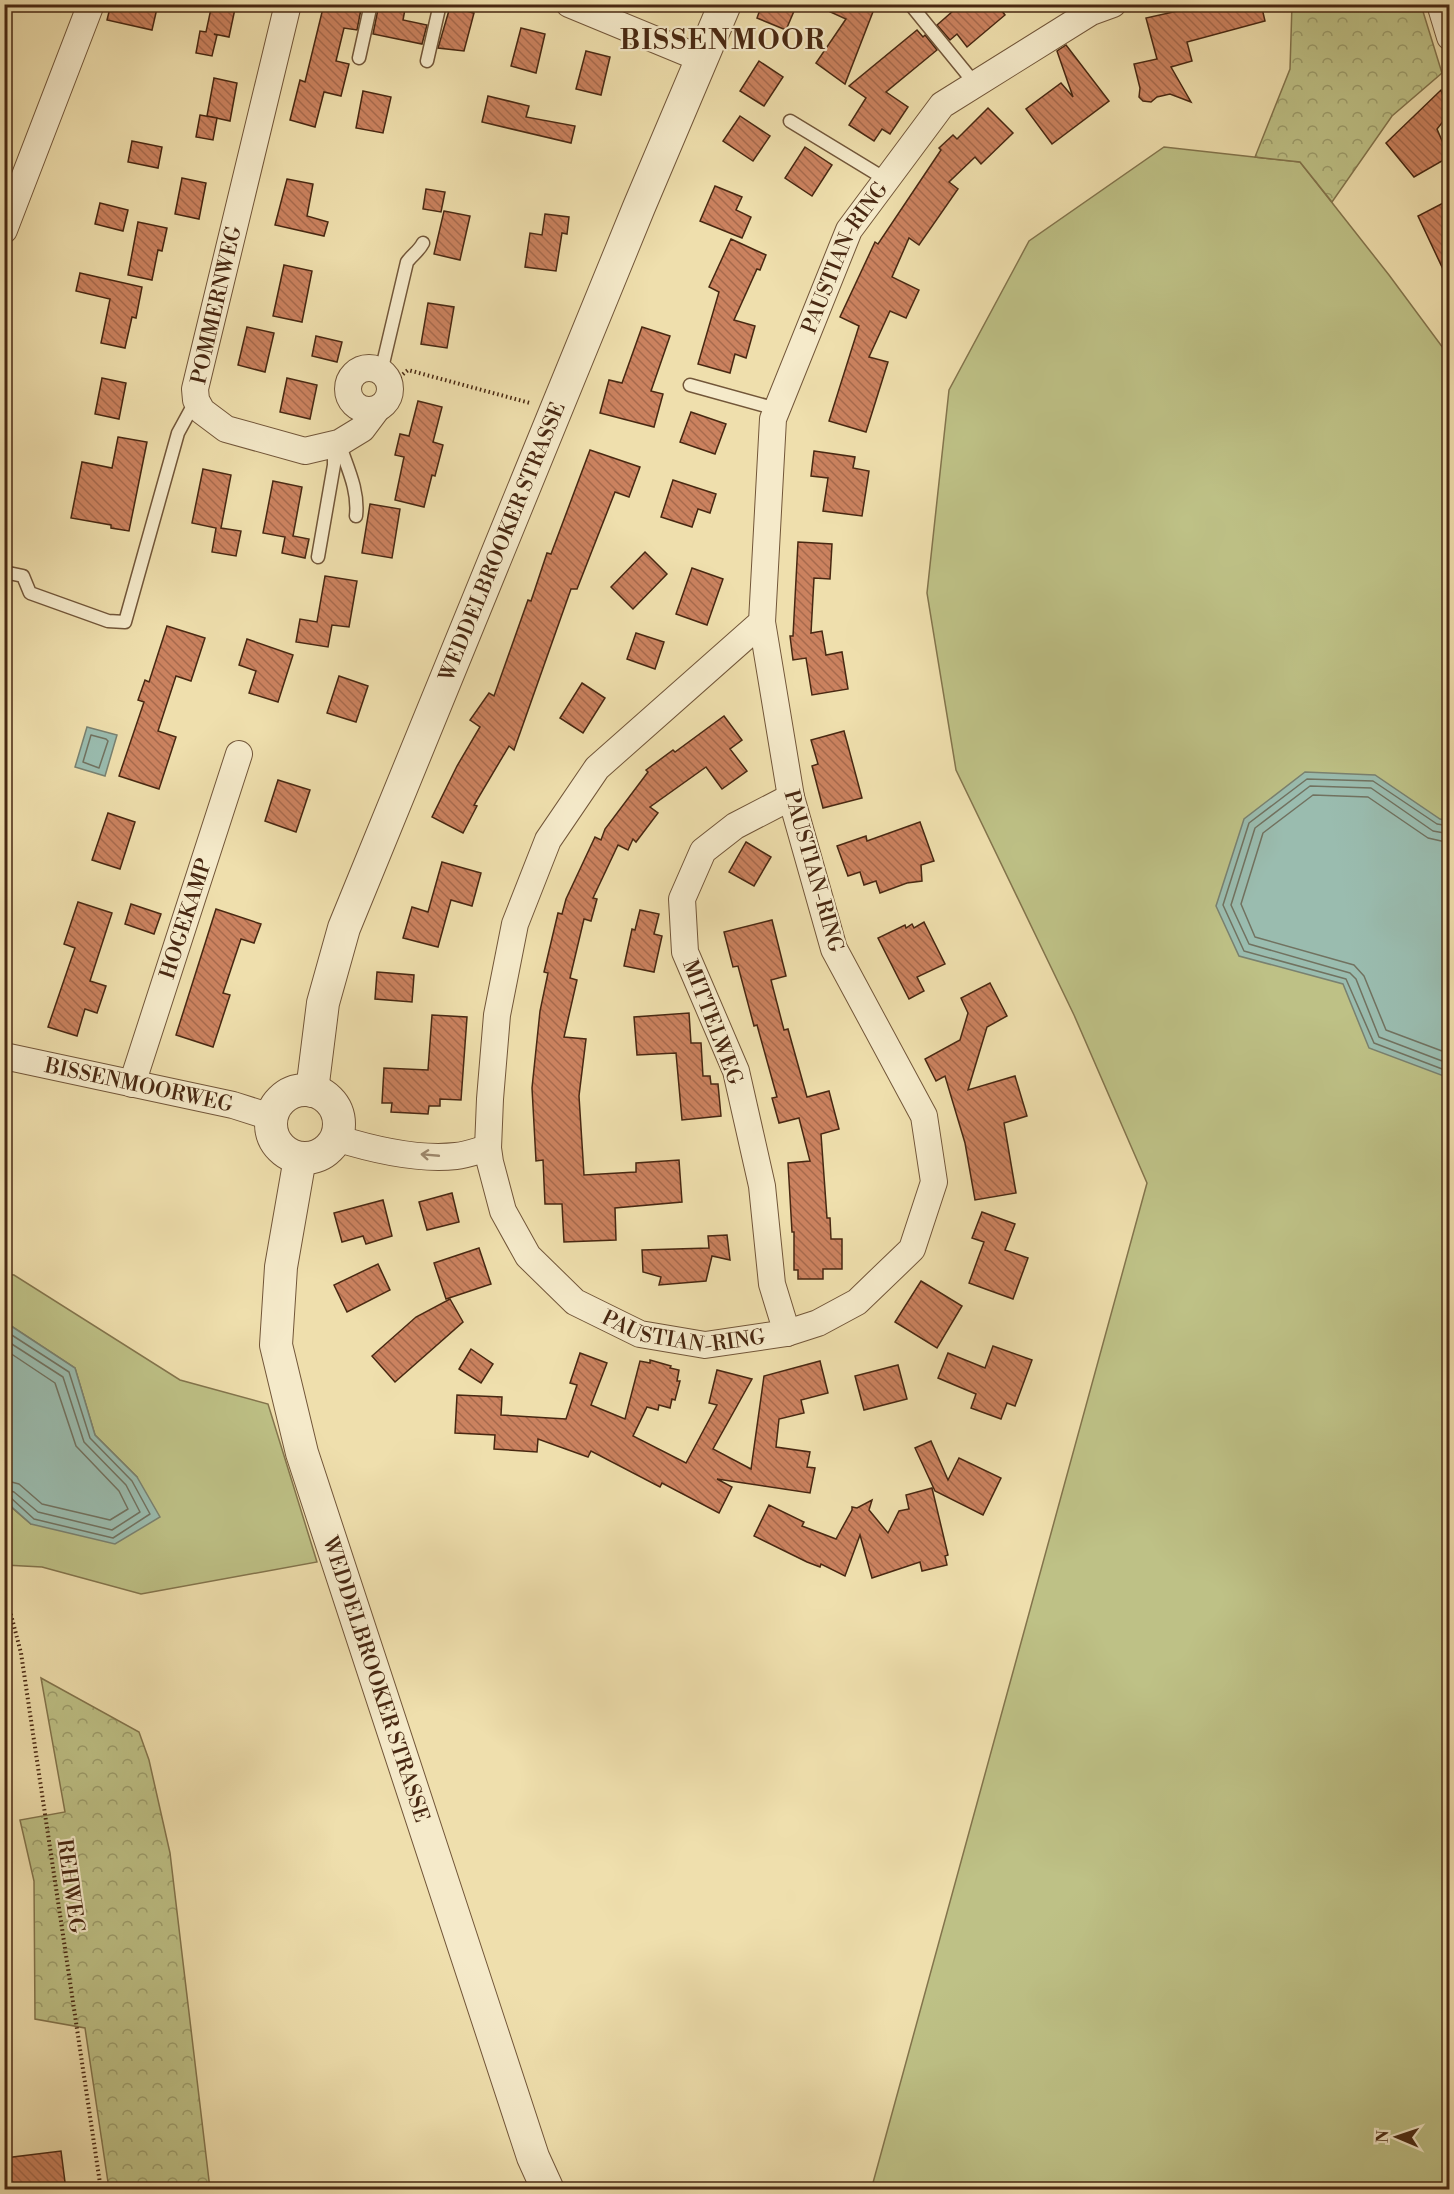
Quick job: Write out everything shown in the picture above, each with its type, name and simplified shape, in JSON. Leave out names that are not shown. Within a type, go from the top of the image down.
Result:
[{"type":"street","points":[[4,230],[91,4]]},
{"type":"street","name":"POMMERNWEG","points":[[288,4],[195,389],[196,400],[202,411],[226,429],[305,451],[336,444],[362,429],[383,391]]},
{"type":"street","points":[[570,4],[702,58]]},
{"type":"street","name":"WEDDELBROOKER STRASSE","points":[[312,1090],[323,1003],[344,928],[725,4]]},
{"type":"street","name":"PAUSTIAN-RING","points":[[762,622],[597,768],[548,840],[515,924],[497,1014],[488,1148],[502,1211],[528,1256],[575,1302],[640,1334],[705,1345],[787,1332],[818,1323],[857,1302],[912,1248],[934,1182],[924,1116],[834,950],[791,797],[762,622],[773,419],[849,230],[942,105],[1091,12],[1113,4]]},
{"type":"street","points":[[1440,4],[1449,37]]},
{"type":"street","name":"HOGEKAMP","points":[[132,1084],[239,754]]},
{"type":"street","name":"MITTELWEG","points":[[787,1332],[772,1284],[762,1186],[736,1071],[685,952],[682,899],[703,851],[735,826],[791,797]]},
{"type":"street","name":"BISSENMOORWEG","points":[[4,1056],[233,1105],[272,1117]]},
{"type":"street","points":[[312,1090],[322,1094],[335,1109],[339,1128],[336,1138],[322,1154],[311,1158],[300,1158],[290,1155],[274,1139],[271,1128],[272,1117],[275,1107],[282,1099],[291,1093],[312,1090]]},
{"type":"street","points":[[336,1138],[395,1152],[439,1156],[457,1156],[488,1148]]},
{"type":"street","name":"WEDDELBROOKER STRASSE","points":[[300,1158],[281,1267],[276,1345],[302,1453],[533,2157],[548,2190]]},
{"type":"lane","points":[[359,58],[370,4]]},
{"type":"lane","points":[[427,61],[440,4]]},
{"type":"lane","points":[[910,4],[976,85]]},
{"type":"lane","points":[[790,121],[887,180]]},
{"type":"lane","points":[[383,391],[407,262],[419,251],[423,243]]},
{"type":"lane","points":[[690,385],[777,409]]},
{"type":"lane","points":[[4,572],[23,576],[30,593],[108,621],[125,622],[177,433],[196,400]]},
{"type":"lane","points":[[336,444],[356,491],[358,502],[356,516]]},
{"type":"lane","points":[[318,557],[336,444]]},
{"type":"path","points":[[383,391],[408,370],[556,410]]},
{"type":"path","name":"REHWEG","points":[[4,1588],[21,1653],[101,2190]]},
{"type":"green space","points":[[1292,5],[1421,5],[1442,73],[1392,116],[1332,202],[1300,162],[1255,157],[1290,69]]},
{"type":"green space","points":[[1164,147],[1300,162],[1449,356],[1449,2189],[871,2190],[1147,1183],[1074,1015],[956,770],[927,593],[949,390],[1029,241]]},
{"type":"green space","points":[[5,1274],[14,1275],[180,1380],[268,1404],[317,1562],[141,1594],[42,1567],[5,1565],[4,1501],[31,1524],[137,1477],[95,1435],[75,1368],[5,1322]]},
{"type":"green space","points":[[41,1678],[139,1732],[149,1760],[170,1853],[210,2189],[109,2189],[85,2028],[35,2019],[34,1881],[20,1820],[65,1812]]},
{"type":"water","points":[[87,727],[117,735],[105,776],[75,767]]},
{"type":"water","points":[[1305,772],[1375,775],[1440,819],[1449,821],[1449,1078],[1369,1048],[1343,984],[1239,956],[1216,906],[1244,819]]},
{"type":"water","points":[[5,1322],[75,1368],[95,1435],[137,1477],[160,1517],[115,1544],[31,1524],[5,1501]]},
{"type":"building","points":[[111,4],[158,4],[152,30],[107,20]]},
{"type":"building","points":[[212,4],[236,4],[229,37],[214,34],[217,35],[212,56],[196,53],[200,31],[206,32]]},
{"type":"building","points":[[324,4],[362,4],[357,30],[344,28],[336,61],[349,64],[341,96],[324,92],[315,127],[290,120],[300,80],[305,82]]},
{"type":"building","points":[[379,4],[406,4],[403,20],[427,25],[422,44],[373,34]]},
{"type":"building","points":[[762,4],[797,4],[786,30],[757,18]]},
{"type":"building","points":[[813,4],[876,4],[845,84],[816,63],[846,19]]},
{"type":"building","points":[[961,4],[997,4],[1005,15],[967,47],[957,34],[950,40],[937,25]]},
{"type":"building","points":[[1209,4],[1261,4],[1265,21],[1187,42],[1192,61],[1171,67],[1191,102],[1170,94],[1157,97],[1151,102],[1143,101],[1139,97],[1140,88],[1134,64],[1157,59],[1146,18]]},
{"type":"building","points":[[450,7],[474,13],[464,51],[438,48]]},
{"type":"building","points":[[521,28],[545,34],[536,73],[511,66]]},
{"type":"building","points":[[917,30],[923,37],[925,35],[937,50],[886,92],[908,107],[890,134],[882,129],[874,141],[849,125],[866,98],[849,86]]},
{"type":"building","points":[[1066,45],[1109,101],[1052,144],[1026,109],[1061,83],[1073,97],[1057,51]]},
{"type":"building","points":[[586,51],[610,57],[601,95],[576,89]]},
{"type":"building","points":[[759,61],[783,77],[764,106],[740,91]]},
{"type":"building","points":[[214,78],[237,83],[230,121],[207,116]]},
{"type":"building","points":[[1441,90],[1449,114],[1437,129],[1449,157],[1414,177],[1386,143]]},
{"type":"building","points":[[363,91],[391,97],[383,133],[356,128]]},
{"type":"building","points":[[488,96],[529,106],[526,117],[575,126],[571,143],[482,122]]},
{"type":"building","points":[[988,108],[1013,133],[981,164],[975,157],[949,182],[958,189],[919,245],[909,238],[892,277],[919,290],[906,318],[890,311],[869,357],[888,362],[866,432],[829,421],[859,326],[840,317],[875,242],[878,244],[941,150],[939,148],[953,135],[957,139]]},
{"type":"building","points":[[200,115],[217,118],[213,140],[196,137]]},
{"type":"building","points":[[740,116],[770,136],[753,161],[723,141]]},
{"type":"building","points":[[132,141],[162,147],[158,168],[128,162]]},
{"type":"building","points":[[805,147],[832,165],[812,196],[785,178]]},
{"type":"building","points":[[182,178],[206,183],[199,219],[175,214]]},
{"type":"building","points":[[287,179],[313,184],[307,216],[328,222],[324,236],[275,225]]},
{"type":"building","points":[[715,186],[742,197],[736,210],[751,217],[742,238],[700,221]]},
{"type":"building","points":[[426,189],[445,192],[441,212],[423,209]]},
{"type":"building","points":[[1449,200],[1449,282],[1418,216]]},
{"type":"building","points":[[100,203],[128,210],[123,231],[95,224]]},
{"type":"building","points":[[444,211],[470,216],[460,260],[434,254]]},
{"type":"building","points":[[545,214],[569,217],[567,234],[562,233],[556,271],[525,267],[530,233],[542,235]]},
{"type":"building","points":[[138,222],[167,228],[162,251],[158,250],[152,280],[128,275]]},
{"type":"building","points":[[731,239],[766,255],[760,270],[757,269],[734,320],[755,326],[746,358],[735,354],[730,373],[698,364],[719,292],[709,287]]},
{"type":"building","points":[[284,265],[312,271],[302,322],[273,316]]},
{"type":"building","points":[[80,273],[142,287],[136,318],[132,317],[125,348],[101,343],[110,299],[76,291]]},
{"type":"building","points":[[428,303],[454,307],[447,348],[421,344]]},
{"type":"building","points":[[247,327],[274,333],[265,372],[238,365]]},
{"type":"building","points":[[642,327],[670,336],[651,391],[663,394],[654,427],[600,413],[609,380],[622,383]]},
{"type":"building","points":[[316,336],[342,342],[337,362],[312,356]]},
{"type":"building","points":[[102,378],[126,383],[119,419],[95,414]]},
{"type":"building","points":[[287,378],[317,385],[310,419],[280,412]]},
{"type":"building","points":[[418,401],[442,407],[433,442],[443,445],[424,507],[395,500],[404,457],[395,455],[400,434],[409,436]]},
{"type":"building","points":[[691,412],[726,424],[715,454],[680,442]]},
{"type":"building","points":[[118,437],[147,442],[129,531],[111,528],[111,525],[71,518],[82,462],[112,468]]},
{"type":"building","points":[[590,450],[640,467],[629,497],[615,492],[577,589],[571,589],[514,750],[509,746],[474,805],[477,806],[463,833],[432,817],[457,766],[480,727],[470,720],[489,693],[494,696],[528,600],[531,601],[547,553],[551,554]]},
{"type":"building","points":[[814,451],[855,457],[853,468],[869,471],[862,516],[823,511],[828,478],[811,476]]},
{"type":"building","points":[[203,469],[231,475],[221,528],[241,531],[236,556],[212,552],[216,528],[192,523]]},
{"type":"building","points":[[673,480],[716,494],[710,513],[698,509],[692,527],[661,517]]},
{"type":"building","points":[[273,481],[302,487],[293,536],[309,539],[305,558],[282,553],[285,537],[263,533]]},
{"type":"building","points":[[370,504],[400,509],[392,558],[362,553]]},
{"type":"building","points":[[798,542],[832,544],[830,579],[814,578],[811,633],[822,631],[826,655],[842,652],[848,689],[812,695],[806,658],[793,660],[790,636],[793,636]]},
{"type":"building","points":[[645,552],[667,574],[633,609],[611,587]]},
{"type":"building","points":[[692,568],[723,579],[707,625],[676,614]]},
{"type":"building","points":[[325,576],[357,581],[349,627],[332,625],[328,647],[296,642],[300,619],[317,622]]},
{"type":"building","points":[[167,626],[205,638],[191,681],[176,676],[158,731],[176,737],[159,789],[119,776],[144,702],[138,700],[145,680],[149,682]]},
{"type":"building","points":[[636,633],[664,642],[655,669],[627,659]]},
{"type":"building","points":[[247,639],[293,655],[278,702],[249,693],[256,671],[239,665]]},
{"type":"building","points":[[339,676],[368,686],[356,722],[327,713]]},
{"type":"building","points":[[582,683],[605,698],[583,733],[560,718]]},
{"type":"building","points":[[724,716],[742,740],[730,749],[747,771],[722,789],[706,767],[650,807],[658,813],[636,842],[633,839],[628,850],[618,845],[593,898],[597,899],[591,921],[584,919],[570,978],[577,980],[564,1037],[586,1039],[579,1096],[584,1175],[636,1172],[636,1163],[679,1160],[682,1202],[615,1208],[616,1240],[564,1242],[562,1204],[545,1204],[543,1160],[536,1161],[532,1088],[540,1011],[548,973],[544,972],[558,913],[562,914],[566,899],[595,837],[601,840],[605,829],[648,772],[646,770]]},
{"type":"building","points":[[844,731],[862,798],[823,808],[812,766],[818,764],[811,740]]},
{"type":"building","points":[[278,780],[310,790],[296,832],[265,821]]},
{"type":"building","points":[[108,813],[135,822],[120,869],[92,860]]},
{"type":"building","points":[[920,822],[934,861],[921,865],[922,881],[907,883],[880,893],[876,881],[864,885],[860,872],[848,876],[837,846],[866,836],[867,841]]},
{"type":"building","points":[[746,842],[771,857],[754,886],[729,872]]},
{"type":"building","points":[[442,862],[481,873],[472,906],[451,900],[438,947],[403,938],[412,907],[428,912]]},
{"type":"building","points":[[78,902],[112,913],[90,981],[106,986],[97,1013],[85,1009],[77,1036],[48,1027],[75,948],[64,944]]},
{"type":"building","points":[[131,904],[161,914],[154,934],[125,924]]},
{"type":"building","points":[[216,909],[261,924],[254,943],[241,939],[223,993],[230,995],[213,1047],[176,1035]]},
{"type":"building","points":[[640,910],[659,914],[654,934],[662,936],[654,972],[624,966],[632,929],[635,930]]},
{"type":"building","points":[[772,920],[786,976],[771,980],[784,1030],[788,1029],[807,1097],[829,1091],[839,1129],[821,1134],[827,1218],[830,1218],[831,1239],[842,1239],[842,1269],[823,1269],[823,1279],[798,1279],[798,1270],[794,1270],[794,1232],[792,1232],[788,1163],[810,1161],[799,1118],[779,1123],[772,1098],[777,1097],[757,1025],[754,1026],[738,966],[733,967],[724,932]]},
{"type":"building","points":[[924,922],[945,964],[917,977],[924,991],[909,999],[878,938],[905,925],[906,928],[912,924],[914,928]]},
{"type":"building","points":[[377,972],[414,975],[412,1002],[375,999]]},
{"type":"building","points":[[990,983],[1007,1016],[987,1027],[968,1090],[1015,1076],[1027,1116],[1004,1123],[1016,1193],[975,1200],[965,1143],[945,1076],[936,1081],[925,1059],[960,1040],[968,1013],[961,998]]},
{"type":"building","points":[[689,1013],[691,1043],[701,1043],[703,1076],[710,1076],[711,1084],[718,1084],[721,1116],[682,1120],[676,1053],[637,1055],[634,1017]]},
{"type":"building","points":[[432,1015],[467,1017],[461,1100],[440,1099],[440,1106],[429,1106],[428,1114],[391,1112],[392,1103],[382,1103],[384,1068],[428,1070]]},
{"type":"building","points":[[452,1193],[459,1222],[427,1230],[419,1202]]},
{"type":"building","points":[[383,1200],[392,1236],[366,1244],[363,1236],[342,1242],[334,1213]]},
{"type":"building","points":[[982,1212],[1015,1224],[1005,1250],[1028,1258],[1013,1299],[969,1283],[984,1242],[972,1238]]},
{"type":"building","points":[[727,1235],[730,1260],[712,1256],[706,1281],[659,1285],[661,1277],[643,1272],[642,1250],[709,1248],[708,1236]]},
{"type":"building","points":[[479,1248],[491,1284],[446,1299],[434,1263]]},
{"type":"building","points":[[378,1264],[390,1290],[347,1312],[334,1285]]},
{"type":"building","points":[[921,1281],[962,1306],[937,1348],[895,1322]]},
{"type":"building","points":[[450,1299],[463,1322],[395,1382],[372,1356],[416,1317]]},
{"type":"building","points":[[993,1346],[1032,1360],[1015,1406],[1007,1403],[1001,1419],[971,1408],[976,1394],[938,1378],[948,1353],[985,1368]]},
{"type":"building","points":[[471,1349],[493,1364],[481,1383],[459,1369]]},
{"type":"building","points":[[580,1353],[607,1363],[591,1405],[625,1419],[640,1361],[650,1363],[650,1360],[679,1370],[677,1381],[680,1381],[675,1400],[672,1399],[670,1408],[659,1405],[658,1410],[647,1407],[633,1436],[686,1463],[717,1405],[709,1403],[717,1370],[752,1379],[713,1449],[751,1469],[764,1376],[820,1361],[828,1393],[801,1400],[804,1413],[779,1419],[776,1447],[810,1452],[807,1467],[815,1468],[810,1493],[717,1479],[732,1487],[719,1513],[662,1483],[660,1487],[591,1451],[588,1457],[538,1439],[537,1452],[494,1449],[495,1435],[455,1433],[457,1395],[502,1397],[501,1415],[566,1419],[577,1385],[570,1383]]},
{"type":"building","points":[[898,1365],[907,1399],[864,1410],[855,1376]]},
{"type":"building","points":[[931,1441],[948,1480],[959,1458],[1001,1478],[983,1515],[935,1491],[915,1448]]},
{"type":"building","points":[[932,1488],[948,1555],[945,1556],[947,1565],[922,1571],[920,1562],[872,1578],[860,1535],[845,1576],[821,1564],[820,1567],[807,1562],[754,1536],[769,1505],[804,1522],[802,1526],[836,1539],[852,1507],[857,1508],[872,1500],[869,1510],[888,1533],[899,1511],[909,1509],[906,1495]]},
{"type":"building","points":[[61,2151],[66,2190],[9,2190],[5,2158]]},
{"type":"district","name":"BISSENMOOR","points":[[723,40]]}]
